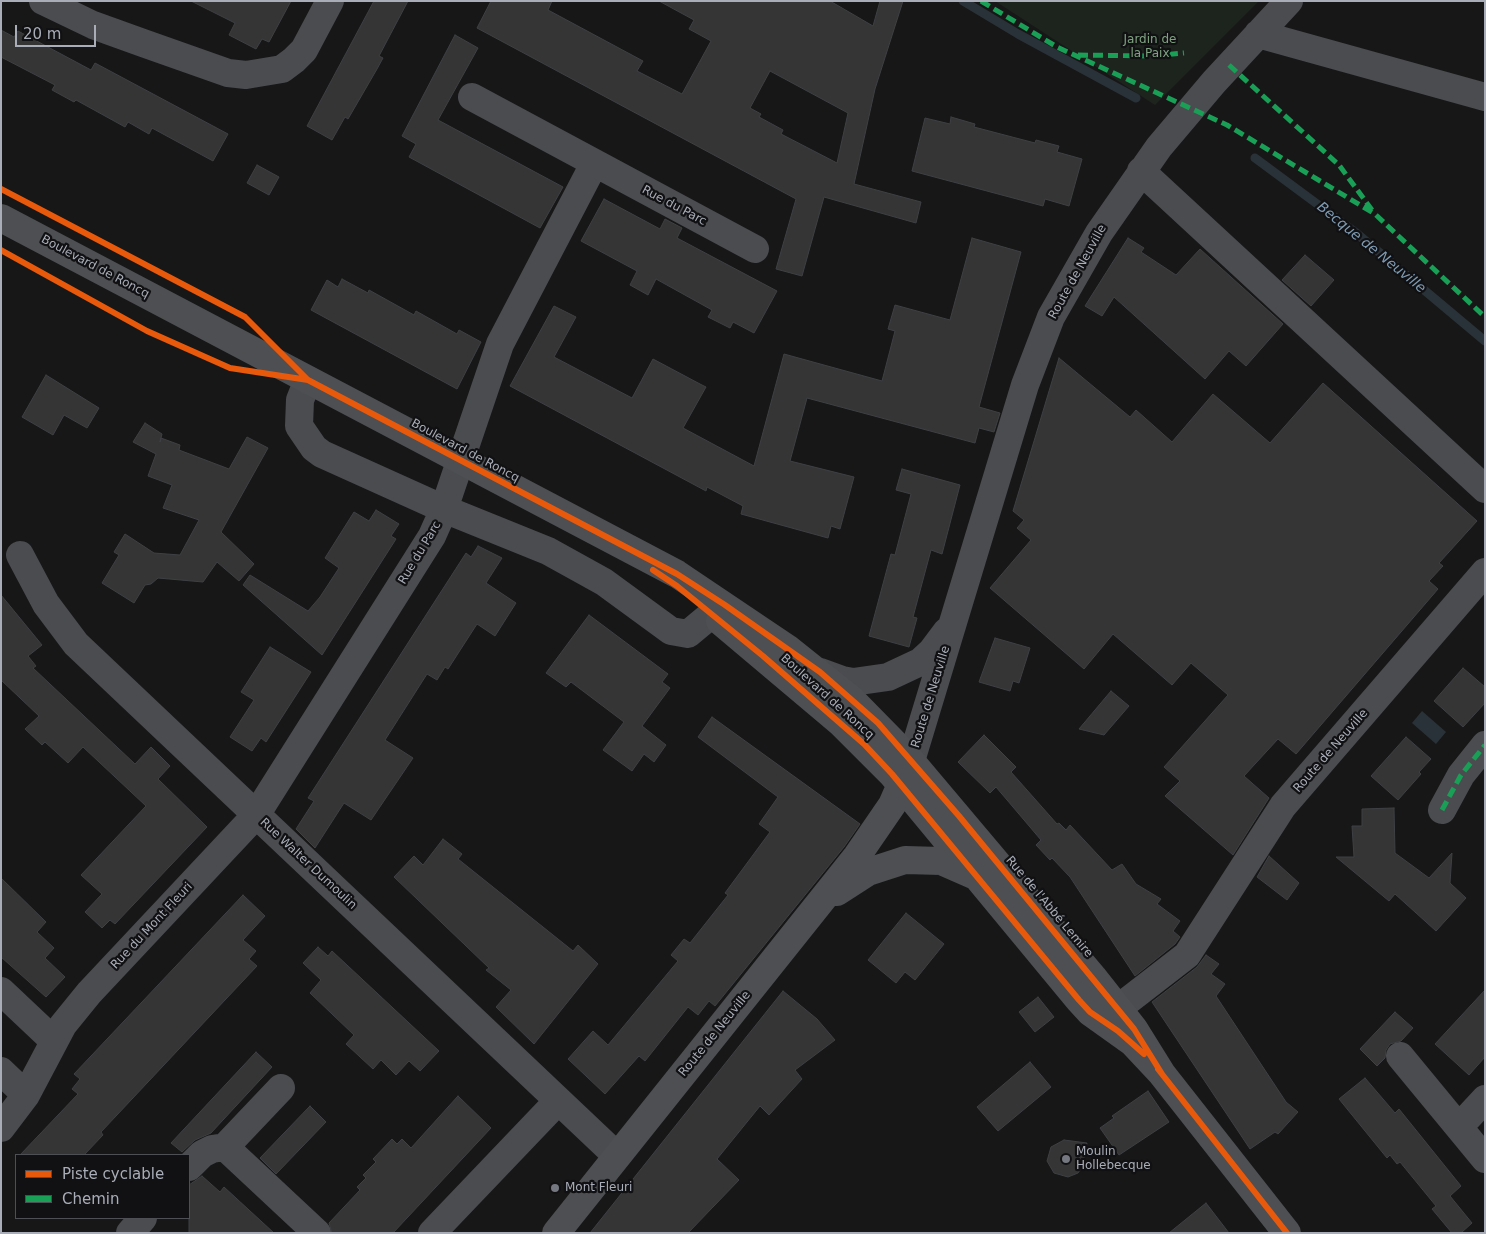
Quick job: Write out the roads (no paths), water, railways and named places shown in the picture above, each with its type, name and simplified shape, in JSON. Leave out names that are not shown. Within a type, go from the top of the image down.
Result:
[{"type":"main road","name":"Boulevard de Roncq","points":[[1,218],[612,542],[677,574],[749,621],[820,672],[878,723],[911,761]]},
{"type":"main road","name":"Boulevard de Roncq","points":[[612,542],[677,586],[712,614],[841,723],[901,786]]},
{"type":"main road","name":"Rue de l'Abbé Lemire","points":[[911,761],[1110,1014],[1162,1074],[1288,1233]]},
{"type":"main road","name":"Route de Neuville","points":[[556,1233],[878,827],[901,786],[911,761]]},
{"type":"main road","name":"Rue de l'Abbé Lemire","points":[[901,786],[1090,1012],[1110,1014]]},
{"type":"main road","points":[[803,923],[848,884],[868,872],[905,860],[941,861],[978,878]]},
{"type":"street","points":[[43,1],[93,25],[228,73],[246,75],[282,69],[294,60],[304,50],[330,1]]},
{"type":"street","name":"Route de Neuville","points":[[911,761],[1038,350],[1051,317],[1077,268],[1141,171],[1181,120],[1289,1]]},
{"type":"street","points":[[1258,34],[1485,97]]},
{"type":"street","name":"Rue du Parc","points":[[472,97],[755,249]]},
{"type":"street","name":"Rue du Parc","points":[[256,814],[432,536],[444,509],[500,344],[594,164]]},
{"type":"street","points":[[1141,171],[1485,489]]},
{"type":"street","points":[[308,380],[300,400],[300,426],[314,448],[444,509],[548,551],[604,582],[671,631],[688,634],[712,614]]},
{"type":"street","name":"Rue Walter Dumoulin","points":[[20,555],[46,604],[76,644],[617,1156]]},
{"type":"street","name":"Route de Neuville","points":[[1110,1014],[1186,955],[1284,806],[1485,572]]},
{"type":"street","points":[[820,672],[842,680],[862,682],[888,677],[904,671],[932,651],[946,634],[957,612]]},
{"type":"street","points":[[1442,810],[1461,776],[1485,745]]},
{"type":"street","name":"Rue du Mont Fleuri","points":[[1,1128],[26,1095],[53,1040],[63,1025],[89,993],[256,814]]},
{"type":"street","points":[[1,991],[53,1040]]},
{"type":"street","points":[[1400,1056],[1485,1159]]},
{"type":"street","points":[[1,1071],[26,1095]]},
{"type":"street","points":[[190,1166],[202,1154],[212,1149],[225,1147],[282,1088]]},
{"type":"street","points":[[1459,1127],[1485,1099]]},
{"type":"street","points":[[432,1233],[558,1101]]},
{"type":"street","points":[[225,1147],[317,1233]]},
{"type":"street","points":[[130,1233],[142,1219]]},
{"type":"waterway","name":"Becque de Neuville","points":[[963,1],[1018,34],[1136,98]]},
{"type":"waterway","name":"Becque de Neuville","points":[[1255,158],[1355,232],[1485,341]]},
{"type":"place","name":"Moulin Hollebecque","points":[[1066,1159]]},
{"type":"place","name":"Mont Fleuri","points":[[555,1188]]},
{"type":"park label","name":"Jardin de la Paix","points":[[1150,47]]}]
